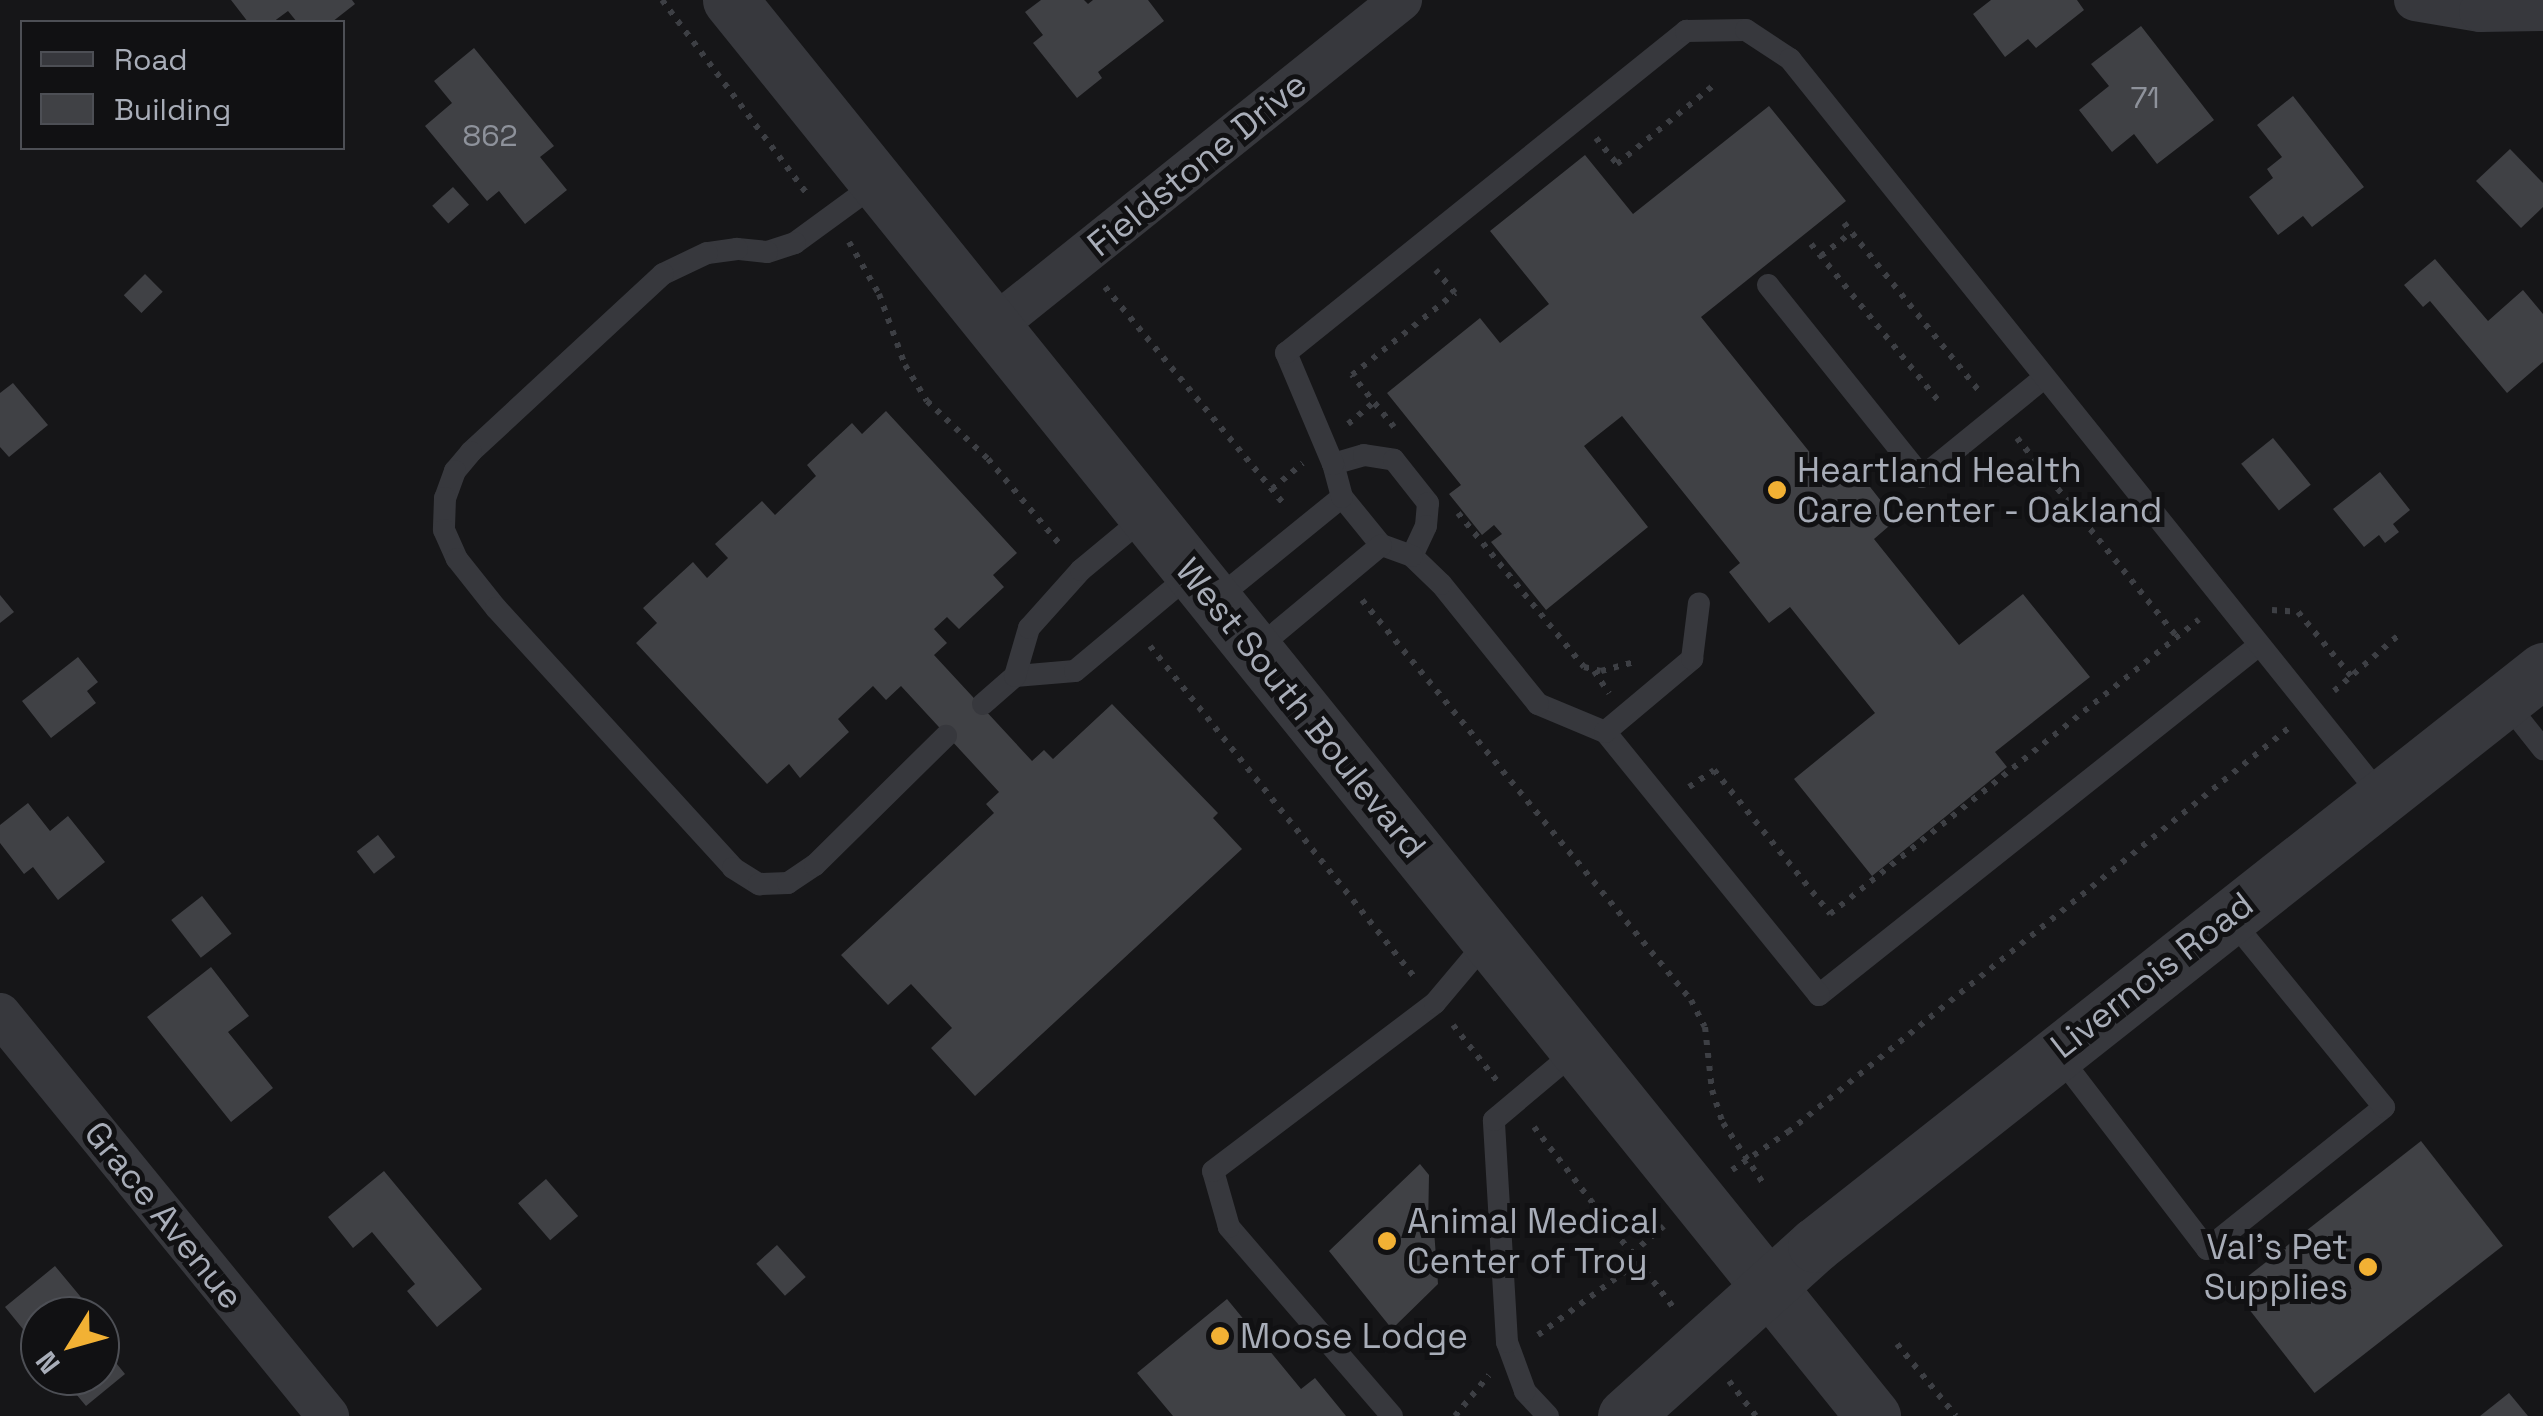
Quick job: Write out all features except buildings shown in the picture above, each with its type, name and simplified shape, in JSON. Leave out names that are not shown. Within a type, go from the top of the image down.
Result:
[{"type":"street","name":"West South Boulevard","points":[[730,0],[1872,1416]]},
{"type":"street","name":"Fieldstone Drive","points":[[993,327],[1401,0]]},
{"type":"street","points":[[2415,0],[2480,10],[2543,10]]},
{"type":"street","name":"Livernois Road","points":[[1625,1416],[1766,1286],[2056,1051],[2523,685]]},
{"type":"street","name":"Grace Avenue","points":[[0,1014],[328,1416]]},
{"type":"lane","points":[[2258,646],[1819,995],[1605,732],[1538,704],[1441,584],[1412,556],[1382,545],[1342,497],[1334,464],[1286,354],[1686,31],[1746,30],[1790,59],[2380,796]]},
{"type":"lane","points":[[877,183],[795,243],[767,252],[737,249],[707,253],[663,274],[454,471],[444,498],[444,530],[457,560],[496,608],[733,868],[759,884],[788,883],[815,865],[946,736]]},
{"type":"lane","points":[[1768,285],[1922,476],[2044,378]]},
{"type":"lane","points":[[1334,464],[1364,455],[1394,460],[1428,503],[1426,526],[1412,556]]},
{"type":"lane","points":[[1015,676],[1075,670],[1203,587],[1304,528],[1342,497]]},
{"type":"lane","points":[[982,704],[1015,676],[1030,628],[1081,570],[1146,516]]},
{"type":"lane","points":[[1254,651],[1382,545]]},
{"type":"lane","points":[[1605,732],[1692,659],[1699,603]]},
{"type":"lane","points":[[2523,685],[2543,749]]},
{"type":"lane","points":[[2056,1051],[2207,1249],[2384,1108],[2228,916]]},
{"type":"lane","points":[[1392,1416],[1230,1226],[1212,1171],[1435,1003],[1488,940]]},
{"type":"lane","points":[[1548,1416],[1525,1391],[1506,1342],[1494,1120],[1517,1105],[1577,1050]]},
{"type":"path","points":[[662,0],[729,96],[810,198]]},
{"type":"path","points":[[1581,148],[1596,136],[1617,164],[1714,84]]},
{"type":"path","points":[[1844,224],[1984,397]]},
{"type":"path","points":[[1821,256],[1852,232]]},
{"type":"path","points":[[1811,244],[1941,404]]},
{"type":"path","points":[[850,245],[879,294],[899,351],[928,401],[988,459],[1065,550]]},
{"type":"path","points":[[1406,442],[1352,375],[1455,293],[1434,268],[1449,256]]},
{"type":"path","points":[[1098,278],[1304,528]]},
{"type":"path","points":[[1342,429],[1374,402]]},
{"type":"path","points":[[2014,435],[2176,636]]},
{"type":"path","points":[[1272,489],[1308,459]]},
{"type":"path","points":[[1449,502],[1578,662],[1593,670],[1610,694]]},
{"type":"path","points":[[1343,576],[1691,1000],[1705,1027],[1712,1090],[1723,1123],[1763,1183]]},
{"type":"path","points":[[2264,610],[2298,612],[2351,676]]},
{"type":"path","points":[[1685,786],[1697,784],[1714,770],[1830,914],[2196,620],[2210,618]]},
{"type":"path","points":[[1631,1254],[2312,709],[2401,633]]},
{"type":"path","points":[[1593,670],[1638,661]]},
{"type":"path","points":[[1533,1339],[1638,1262]]},
{"type":"path","points":[[1897,1344],[1956,1416]]},
{"type":"path","points":[[1455,1416],[1490,1374]]},
{"type":"place","name":"Heartland Health Care Center - Oakland","points":[[1777,490]]},
{"type":"place","name":"Animal Medical Center of Troy","points":[[1387,1241]]},
{"type":"place","name":"Val's Pet Supplies","points":[[2368,1267]]},
{"type":"place","name":"Moose Lodge","points":[[1220,1336]]}]
